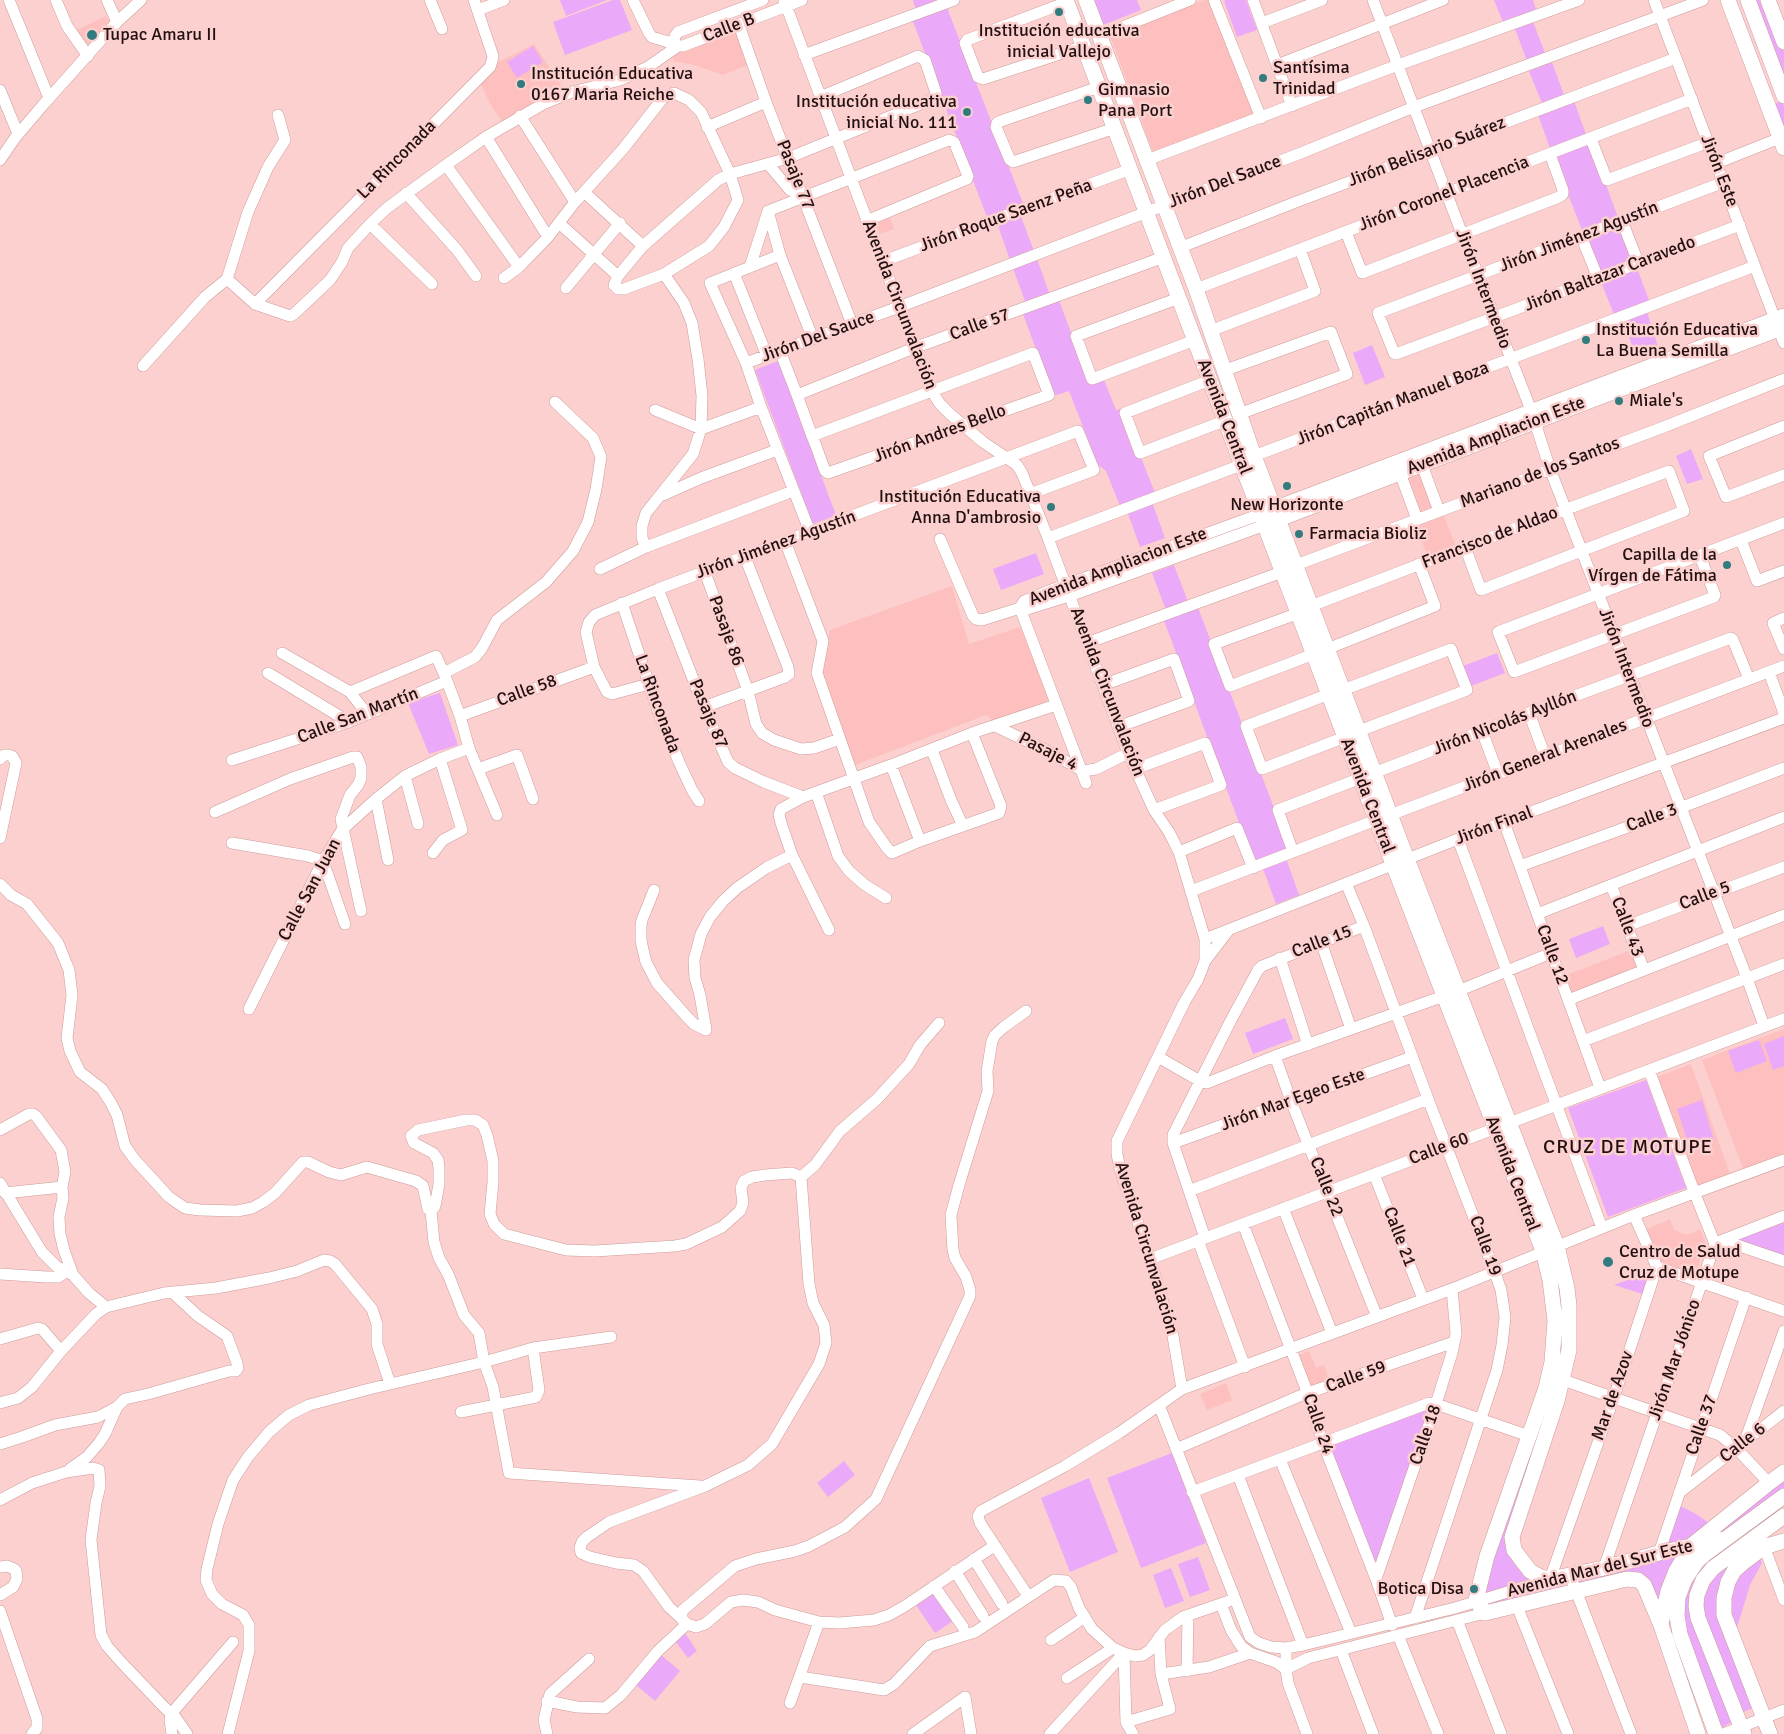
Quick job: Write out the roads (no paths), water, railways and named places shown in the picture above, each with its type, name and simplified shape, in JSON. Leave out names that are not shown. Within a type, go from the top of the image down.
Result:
[{"type":"main road","name":"Avenida Central","points":[[1086,0],[1196,289],[1254,456],[1270,517],[1383,818],[1451,993],[1509,1123],[1557,1246],[1570,1306],[1569,1350],[1563,1380],[1512,1538],[1514,1550],[1530,1571],[1540,1577],[1550,1579]]},
{"type":"main road","points":[[1728,0],[1782,143]]},
{"type":"main road","points":[[1748,0],[1784,96]]},
{"type":"main road","points":[[1768,0],[1784,42]]},
{"type":"main road","name":"Avenida Central","points":[[1066,1],[1131,169],[1241,465],[1270,517]]},
{"type":"main road","name":"Avenida Ampliacion Este","points":[[1270,517],[1533,416],[1781,327]]},
{"type":"main road","name":"Avenida Ampliacion Este","points":[[1270,517],[1422,464],[1533,416]]},
{"type":"main road","name":"Avenida Central","points":[[1451,993],[1494,1128],[1543,1251],[1550,1280],[1555,1320],[1552,1362],[1546,1388],[1487,1556],[1476,1600]]},
{"type":"main road","points":[[1698,1734],[1661,1625],[1668,1591],[1676,1571],[1692,1545],[1784,1472]]},
{"type":"main road","points":[[1716,1734],[1682,1644],[1677,1616],[1678,1597],[1684,1579],[1697,1561],[1784,1496]]},
{"type":"main road","points":[[1762,1512],[1765,1536]]},
{"type":"main road","points":[[1770,1734],[1724,1615],[1724,1598],[1728,1582],[1734,1571],[1752,1554],[1765,1536],[1784,1516]]},
{"type":"main road","points":[[1743,1731],[1698,1618],[1696,1601],[1700,1585],[1713,1568],[1765,1536],[1784,1541]]},
{"type":"main road","name":"Avenida Mar del Sur Este","points":[[1550,1579],[1724,1539]]},
{"type":"main road","name":"Avenida Mar del Sur Este","points":[[1485,1613],[1627,1579],[1638,1580],[1644,1585],[1661,1625]]},
{"type":"main road","points":[[1476,1600],[1485,1613]]},
{"type":"street","points":[[8,0],[50,98]]},
{"type":"street","points":[[56,0],[67,26],[88,56]]},
{"type":"street","points":[[107,0],[117,22]]},
{"type":"street","points":[[0,160],[18,134],[117,22],[141,0]]},
{"type":"street","points":[[430,0],[442,29]]},
{"type":"street","points":[[476,5],[504,0]]},
{"type":"street","points":[[633,0],[652,37],[676,43]]},
{"type":"street","name":"Calle B","points":[[764,0],[678,32],[675,36],[676,43],[683,46],[739,25],[785,3],[802,0]]},
{"type":"street","points":[[804,55],[954,0]]},
{"type":"street","points":[[1100,36],[1190,0]]},
{"type":"street","points":[[1214,0],[1261,118]]},
{"type":"street","points":[[1253,0],[1292,106]]},
{"type":"street","points":[[1262,23],[1322,0]]},
{"type":"street","name":"Jirón Intermedio","points":[[1373,0],[1533,416],[1550,469],[1613,635],[1764,1026]]},
{"type":"street","points":[[1277,65],[1443,0]]},
{"type":"street","points":[[1147,160],[1398,65],[1579,0]]},
{"type":"street","name":"Jirón Este","points":[[1654,0],[1755,266],[1781,327]]},
{"type":"street","name":"Jirón Del Sauce","points":[[746,363],[899,307],[1414,108],[1703,0]]},
{"type":"street","points":[[1066,1],[967,40],[965,44],[978,77],[984,79],[1084,46]]},
{"type":"street","name":"Avenida Circunvalación","points":[[785,3],[881,262],[931,390],[940,404],[964,426],[1017,465],[1022,473],[1135,769],[1154,810],[1169,832],[1179,852],[1205,939],[1205,961],[1198,979],[1184,1003],[1118,1141],[1117,1154],[1120,1169],[1173,1336],[1182,1389]]},
{"type":"street","name":"La Rinconada","points":[[255,304],[490,67],[492,56],[476,5]]},
{"type":"street","name":"Pasaje 77","points":[[739,25],[766,102],[852,324]]},
{"type":"street","points":[[226,279],[255,304],[290,316],[294,314],[330,280],[342,262],[348,248],[370,224],[406,193],[446,164],[520,116],[543,104],[572,92],[620,80],[648,67],[676,43]]},
{"type":"street","points":[[504,278],[548,237],[575,202],[623,149],[663,98],[674,93],[689,100],[701,112],[730,174],[738,200],[724,228],[710,246],[664,274],[624,289],[618,288],[614,285],[618,276],[643,246],[718,180],[730,174],[788,158],[933,99],[936,97],[936,93],[925,60],[918,56],[820,97]]},
{"type":"street","name":"Jirón Belisario Suárez","points":[[1179,248],[1676,58]]},
{"type":"street","points":[[1100,87],[1001,121],[996,127],[1010,160],[1016,162],[1115,128]]},
{"type":"street","points":[[0,90],[18,134]]},
{"type":"street","name":"Jirón Coronel Placencia","points":[[1196,289],[1692,99]]},
{"type":"street","points":[[707,127],[766,102]]},
{"type":"street","points":[[143,366],[205,297],[226,279],[248,212],[268,167],[285,140],[278,116]]},
{"type":"street","points":[[520,116],[575,202]]},
{"type":"street","points":[[486,138],[548,237]]},
{"type":"street","points":[[1591,139],[1607,180],[1709,142]]},
{"type":"street","points":[[768,211],[949,140],[954,142],[968,179],[866,221]]},
{"type":"street","points":[[1717,163],[1782,143]]},
{"type":"street","points":[[1346,232],[1362,273],[1559,197],[1563,194],[1564,190],[1550,154]]},
{"type":"street","points":[[446,164],[519,266]]},
{"type":"street","points":[[768,164],[790,190],[804,197]]},
{"type":"street","name":"Jirón Roque Saenz Peña","points":[[881,262],[1131,169]]},
{"type":"street","name":"Jirón Jiménez Agustín","points":[[1396,354],[1378,313],[1724,182]]},
{"type":"street","points":[[584,192],[643,246]]},
{"type":"street","points":[[406,193],[457,250],[476,276]]},
{"type":"street","points":[[768,211],[780,254],[813,338]]},
{"type":"street","points":[[750,267],[768,211]]},
{"type":"street","points":[[1622,221],[1638,262]]},
{"type":"street","points":[[559,223],[618,276]]},
{"type":"street","points":[[566,288],[620,223]]},
{"type":"street","points":[[370,224],[432,284]]},
{"type":"street","name":"Jirón Baltazar Caravedo","points":[[1396,354],[1740,225]]},
{"type":"street","points":[[1581,236],[1598,278]]},
{"type":"street","points":[[1210,331],[1315,291],[1300,250]]},
{"type":"street","points":[[780,254],[710,283],[746,363],[777,450],[810,532]]},
{"type":"street","name":"Calle 57","points":[[797,395],[914,348],[1164,257]]},
{"type":"street","name":"Jirón Capitán Manuel Boza","points":[[1254,456],[1755,266]]},
{"type":"street","points":[[734,273],[766,356]]},
{"type":"street","points":[[646,547],[642,538],[642,526],[646,513],[693,454],[701,429],[702,396],[692,322],[684,303],[664,274]]},
{"type":"street","points":[[1179,298],[1076,336],[1092,379],[1195,340]]},
{"type":"street","points":[[1223,371],[1331,332],[1347,374],[1239,414]]},
{"type":"street","points":[[780,351],[812,436],[931,390]]},
{"type":"street","name":"Jirón Andres Bello","points":[[812,436],[825,471],[830,474],[1049,395],[1033,353],[931,390]]},
{"type":"street","points":[[1210,380],[1125,413],[1140,453],[1224,421]]},
{"type":"street","name":"Mariano de los Santos","points":[[1087,643],[1784,380]]},
{"type":"street","name":"Calle San Martín","points":[[232,760],[349,722],[446,677],[475,657],[497,620],[546,582],[572,551],[588,522],[601,457],[593,438],[554,402]]},
{"type":"street","points":[[654,410],[701,429],[761,407]]},
{"type":"street","points":[[1784,426],[1709,456],[1726,497],[1784,475]]},
{"type":"street","name":"Jirón Jiménez Agustín","points":[[649,684],[609,694],[594,667],[586,632],[589,622],[595,615],[658,589],[1078,431],[1094,470],[1030,494]]},
{"type":"street","points":[[661,495],[777,450]]},
{"type":"street","points":[[1422,464],[1439,511]]},
{"type":"street","points":[[1048,538],[1241,465]]},
{"type":"street","name":"Francisco de Aldao","points":[[1321,651],[1230,686],[1214,644],[1419,564],[1669,471],[1684,511],[1582,552]]},
{"type":"street","points":[[1400,472],[1417,519]]},
{"type":"street","points":[[600,569],[646,547],[793,491]]},
{"type":"street","name":"Avenida Ampliacion Este","points":[[1270,517],[1070,596],[1027,609],[1020,608],[1024,601],[1065,585],[1270,517]]},
{"type":"street","points":[[1700,556],[1714,596],[1514,672],[1498,632],[1784,523]]},
{"type":"street","points":[[940,539],[973,616],[976,619],[982,620],[1020,608],[1086,783]]},
{"type":"street","points":[[1741,540],[1757,580],[1784,571]]},
{"type":"street","points":[[785,542],[823,641],[816,673],[869,822],[892,853],[999,813],[1001,806],[972,733]]},
{"type":"street","points":[[1465,547],[1481,590],[1582,552]]},
{"type":"street","points":[[704,708],[789,674],[788,667],[744,557]]},
{"type":"street","points":[[1321,651],[1436,606],[1419,564]]},
{"type":"street","name":"Pasaje 86","points":[[705,572],[748,691],[756,724],[762,733],[774,740],[801,749],[814,748],[840,739]]},
{"type":"street","name":"Pasaje 87","points":[[658,589],[704,708],[726,757],[735,768],[764,782],[803,797]]},
{"type":"street","name":"La Rinconada","points":[[622,603],[660,717],[679,762],[699,801]]},
{"type":"street","points":[[1779,621],[1784,649]]},
{"type":"street","name":"Jirón Nicolás Ayllón","points":[[1293,852],[1278,810],[1529,713],[1732,639],[1749,679]]},
{"type":"street","points":[[1451,650],[1466,690],[1352,734],[1262,769],[1246,726],[1451,650]]},
{"type":"street","points":[[282,653],[350,692],[366,714]]},
{"type":"street","points":[[350,692],[436,656],[460,716],[469,748],[497,815]]},
{"type":"street","points":[[1102,685],[1174,659],[1189,701],[1118,727]]},
{"type":"street","name":"Jirón General Arenales","points":[[1191,891],[1784,666]]},
{"type":"street","name":"Calle 58","points":[[460,716],[594,667]]},
{"type":"street","points":[[1769,672],[1784,713]]},
{"type":"street","points":[[268,673],[349,722]]},
{"type":"street","points":[[829,930],[792,855],[779,815],[781,810],[803,797],[932,750],[972,733],[1056,706]]},
{"type":"street","points":[[1529,713],[1545,756]]},
{"type":"street","name":"Jirón Final","points":[[1205,939],[1458,839],[1784,718]]},
{"type":"street","name":"Pasaje 4","points":[[995,726],[1046,750],[1082,771],[1096,769],[1128,752]]},
{"type":"street","points":[[1482,732],[1498,774]]},
{"type":"street","points":[[1135,769],[1205,743],[1220,784],[1154,810]]},
{"type":"street","name":"Calle San Juan","points":[[249,1009],[323,861],[342,830],[405,776],[440,759],[469,748]]},
{"type":"street","points":[[932,750],[963,826]]},
{"type":"street","points":[[0,759],[4,755],[8,755],[12,756],[16,763],[0,838]]},
{"type":"street","points":[[478,768],[517,755],[533,798]]},
{"type":"street","points":[[215,812],[290,779],[357,757],[361,767],[361,778],[344,809],[341,819],[361,911]]},
{"type":"street","points":[[432,853],[443,840],[462,830],[440,759]]},
{"type":"street","points":[[891,765],[920,841]]},
{"type":"street","name":"Calle 3","points":[[1520,866],[1784,768]]},
{"type":"street","points":[[405,776],[418,824]]},
{"type":"street","points":[[816,792],[838,856],[849,871],[865,885],[886,898]]},
{"type":"street","points":[[376,799],[388,860]]},
{"type":"street","points":[[1537,914],[1784,817]]},
{"type":"street","name":"Calle 12","points":[[1504,822],[1600,1088]]},
{"type":"street","points":[[1179,852],[1236,828],[1253,868]]},
{"type":"street","points":[[1458,839],[1602,1228]]},
{"type":"street","points":[[232,844],[308,856],[323,861],[345,924]]},
{"type":"street","points":[[654,890],[641,926],[641,941],[646,962],[657,983],[687,1017],[694,1024],[706,1030],[695,978],[694,960],[701,934],[710,917],[737,888],[766,868],[792,855]]},
{"type":"street","name":"Calle 5","points":[[1627,926],[1784,867]]},
{"type":"street","name":"Calle 19","points":[[1346,883],[1494,1270],[1501,1290],[1505,1317],[1497,1370],[1415,1618]]},
{"type":"street","points":[[0,884],[11,895],[27,904],[58,943],[69,970],[72,996],[66,1038],[70,1052],[80,1072],[102,1089],[111,1102],[117,1115],[125,1146],[135,1160],[169,1197],[185,1208],[200,1210],[238,1211],[252,1208],[275,1193],[303,1162],[308,1162],[329,1172],[341,1175],[367,1167],[416,1181],[423,1186],[428,1208],[431,1211],[434,1242],[439,1258],[448,1274],[464,1314],[479,1333],[484,1362],[492,1383],[509,1473],[705,1486]]},
{"type":"street","name":"Calle 43","points":[[1611,885],[1644,970]]},
{"type":"street","points":[[1568,1000],[1784,915]]},
{"type":"street","name":"Calle 15","points":[[1174,1143],[1173,1135],[1258,970],[1262,966],[1280,958],[1364,926]]},
{"type":"street","points":[[1205,961],[1229,930]]},
{"type":"street","points":[[1321,942],[1351,1029]]},
{"type":"street","points":[[1158,1058],[1207,1083],[1275,1056],[1451,993],[1551,953]]},
{"type":"street","points":[[1280,958],[1308,1044]]},
{"type":"street","points":[[1583,1041],[1784,964]]},
{"type":"street","points":[[548,1701],[577,1707],[605,1708],[621,1694],[684,1621],[683,1610],[735,1566],[756,1559],[795,1551],[816,1542],[845,1527],[876,1499],[970,1296],[966,1277],[955,1258],[953,1250],[951,1215],[958,1185],[988,1091],[988,1064],[992,1042],[995,1035],[1026,1011]]},
{"type":"street","name":"Calle 60","points":[[1150,1259],[1784,1019]]},
{"type":"street","points":[[801,1177],[815,1165],[840,1131],[877,1099],[908,1064],[920,1045],[939,1023]]},
{"type":"street","name":"Calle 22","points":[[1275,1056],[1377,1317]]},
{"type":"street","name":"Jirón Mar Egeo Este","points":[[1174,1143],[1412,1057]]},
{"type":"street","points":[[1649,1070],[1715,1243]]},
{"type":"street","points":[[1189,1191],[1428,1099]]},
{"type":"street","points":[[0,1130],[29,1114],[36,1116],[60,1150],[65,1172],[59,1217],[60,1234],[70,1273]]},
{"type":"street","points":[[431,1211],[435,1206],[440,1168],[438,1160],[434,1153],[414,1143],[411,1136],[418,1130],[466,1120],[475,1120],[483,1125],[488,1135],[493,1161],[490,1214],[494,1224],[504,1234],[566,1250],[619,1250],[686,1244],[722,1227],[740,1211],[743,1203],[741,1188],[744,1181],[752,1177],[792,1173],[801,1177]]},
{"type":"street","points":[[1174,1143],[1202,1239],[1244,1367]]},
{"type":"street","points":[[1028,1596],[994,1546],[978,1516],[981,1511],[1065,1466],[1119,1433],[1182,1389],[1452,1289],[1494,1270],[1634,1215],[1784,1160]]},
{"type":"street","name":"Calle 21","points":[[1374,1174],[1423,1300]]},
{"type":"street","points":[[801,1177],[809,1284],[814,1303],[824,1325],[826,1342],[819,1364],[772,1444],[748,1465],[705,1486],[609,1522],[582,1542],[581,1552],[590,1557],[634,1565],[639,1568],[669,1607],[684,1621],[696,1627],[705,1624],[731,1602],[743,1600],[758,1602],[775,1610],[819,1622],[839,1623],[874,1620],[889,1615],[905,1606],[994,1546]]},
{"type":"street","points":[[2,1188],[62,1187]]},
{"type":"street","points":[[2,1188],[42,1252],[56,1266],[70,1273],[106,1307]]},
{"type":"street","points":[[1283,1208],[1332,1333]]},
{"type":"street","points":[[1634,1215],[1657,1267],[1784,1311]]},
{"type":"street","points":[[1715,1243],[1784,1216]]},
{"type":"street","name":"Calle 24","points":[[1243,1224],[1308,1394],[1323,1443],[1392,1624]]},
{"type":"street","points":[[1715,1243],[1731,1243],[1784,1261]]},
{"type":"street","name":"Jirón Mar Jónico","points":[[1604,1568],[1703,1283],[1715,1243]]},
{"type":"street","points":[[0,1403],[18,1398],[28,1392],[61,1351],[96,1314],[106,1307],[172,1292],[216,1288],[297,1271],[324,1260],[330,1261],[374,1313],[377,1324],[377,1344],[390,1384]]},
{"type":"street","name":"Mar de Azov","points":[[1550,1579],[1657,1267]]},
{"type":"street","points":[[0,1274],[58,1277],[70,1273]]},
{"type":"street","name":"Calle 18","points":[[1376,1579],[1436,1404],[1454,1342],[1456,1317],[1452,1289]]},
{"type":"street","points":[[66,1472],[87,1457],[99,1443],[117,1407],[125,1398],[236,1371],[238,1368],[227,1336],[198,1316],[172,1292]]},
{"type":"street","name":"Calle 37","points":[[1659,1553],[1746,1297]]},
{"type":"street","points":[[0,1339],[38,1328],[42,1329],[61,1351]]},
{"type":"street","points":[[1741,1445],[1784,1331]]},
{"type":"street","points":[[228,1734],[249,1651],[249,1625],[243,1615],[215,1598],[208,1585],[206,1574],[218,1524],[233,1480],[258,1444],[275,1426],[289,1415],[309,1405],[533,1348],[611,1337]]},
{"type":"street","name":"Calle 59","points":[[1176,1449],[1302,1395],[1454,1342]]},
{"type":"street","points":[[461,1412],[533,1399],[538,1396],[539,1390],[533,1348]]},
{"type":"street","points":[[1563,1380],[1701,1427],[1741,1445],[1769,1483]]},
{"type":"street","points":[[1192,1492],[1429,1403],[1529,1436]]},
{"type":"street","points":[[1159,1404],[1250,1637],[1259,1643],[1271,1647],[1286,1648],[1288,1683],[1307,1734]]},
{"type":"street","points":[[0,1444],[55,1424],[98,1417],[117,1407]]},
{"type":"street","name":"Calle 6","points":[[1678,1493],[1784,1412]]},
{"type":"street","points":[[1280,1459],[1351,1633]]},
{"type":"street","points":[[0,1500],[32,1483],[66,1472],[95,1468],[100,1472],[100,1486],[91,1540],[98,1594],[100,1630],[104,1641],[121,1662],[176,1718],[187,1734]]},
{"type":"street","points":[[1238,1475],[1303,1646]]},
{"type":"street","points":[[1765,1536],[1784,1600]]},
{"type":"street","points":[[974,1559],[1002,1604]]},
{"type":"street","points":[[0,1567],[11,1567],[16,1571],[17,1575],[15,1585],[0,1595]]},
{"type":"street","points":[[955,1571],[983,1616]]},
{"type":"street","points":[[1570,1575],[1631,1734]]},
{"type":"street","name":"Avenida Mar del Sur Este","points":[[1286,1648],[1303,1646],[1455,1608],[1476,1600],[1550,1579]]},
{"type":"street","points":[[800,1677],[884,1690],[894,1684],[930,1646],[975,1632],[1054,1580],[1066,1581],[1072,1587],[1079,1608],[1092,1629],[1113,1648],[1135,1656],[1143,1655],[1150,1650],[1159,1637],[1172,1624],[1188,1615],[1234,1599]]},
{"type":"street","points":[[934,1586],[963,1628]]},
{"type":"street","points":[[1221,1604],[1231,1630],[1241,1646],[1250,1653],[1270,1659],[1286,1669]]},
{"type":"street","points":[[1517,1606],[1568,1734]]},
{"type":"street","points":[[0,1611],[5,1644],[37,1719],[37,1728],[32,1734]]},
{"type":"street","name":"Avenida Mar del Sur Este","points":[[1286,1669],[1308,1658],[1485,1613]]},
{"type":"street","points":[[1187,1671],[1188,1615]]},
{"type":"street","points":[[1051,1640],[1085,1617]]},
{"type":"street","points":[[1457,1620],[1501,1734]]},
{"type":"street","points":[[790,1703],[819,1622]]},
{"type":"street","points":[[1398,1635],[1438,1734]]},
{"type":"street","points":[[1126,1722],[1170,1709],[1161,1674],[1159,1637]]},
{"type":"street","points":[[172,1734],[171,1714],[233,1642]]},
{"type":"street","points":[[1067,1678],[1113,1648]]},
{"type":"street","points":[[1341,1650],[1372,1734]]},
{"type":"street","points":[[1124,1653],[1126,1722],[1133,1734]]},
{"type":"street","points":[[1050,1734],[1124,1653]]},
{"type":"street","points":[[1161,1674],[1209,1667],[1250,1653]]},
{"type":"street","points":[[547,1734],[544,1720],[550,1694],[589,1659]]},
{"type":"street","points":[[913,1734],[965,1697],[971,1734]]},
{"type":"street","points":[[1723,1734],[1743,1731],[1764,1718],[1784,1710]]},
{"type":"place","name":"Institución educativa inicial Vallejo","points":[[1059,12]]},
{"type":"place","name":"Tupac Amaru II","points":[[92,35]]},
{"type":"place","name":"Santísima Trinidad","points":[[1263,78]]},
{"type":"place","name":"Institución Educativa 0167 Maria Reiche","points":[[521,84]]},
{"type":"place","name":"Gimnasio Pana Port","points":[[1088,100]]},
{"type":"place","name":"Institución educativa inicial No. 111","points":[[967,112]]},
{"type":"place","name":"Institución Educativa La Buena Semilla","points":[[1586,340]]},
{"type":"place","name":"Miale's","points":[[1619,401]]},
{"type":"place","name":"New Horizonte","points":[[1287,486]]},
{"type":"place","name":"Institución Educativa Anna D'ambrosio","points":[[1051,507]]},
{"type":"place","name":"Farmacia Bioliz","points":[[1299,534]]},
{"type":"place","name":"Capilla de la Vírgen de Fátima","points":[[1727,565]]},
{"type":"place","name":"Centro de Salud Cruz de Motupe","points":[[1608,1262]]},
{"type":"place","name":"Botica Disa","points":[[1474,1589]]},
{"type":"district","name":"CRUZ DE MOTUPE","points":[[1628,1148]]}]
